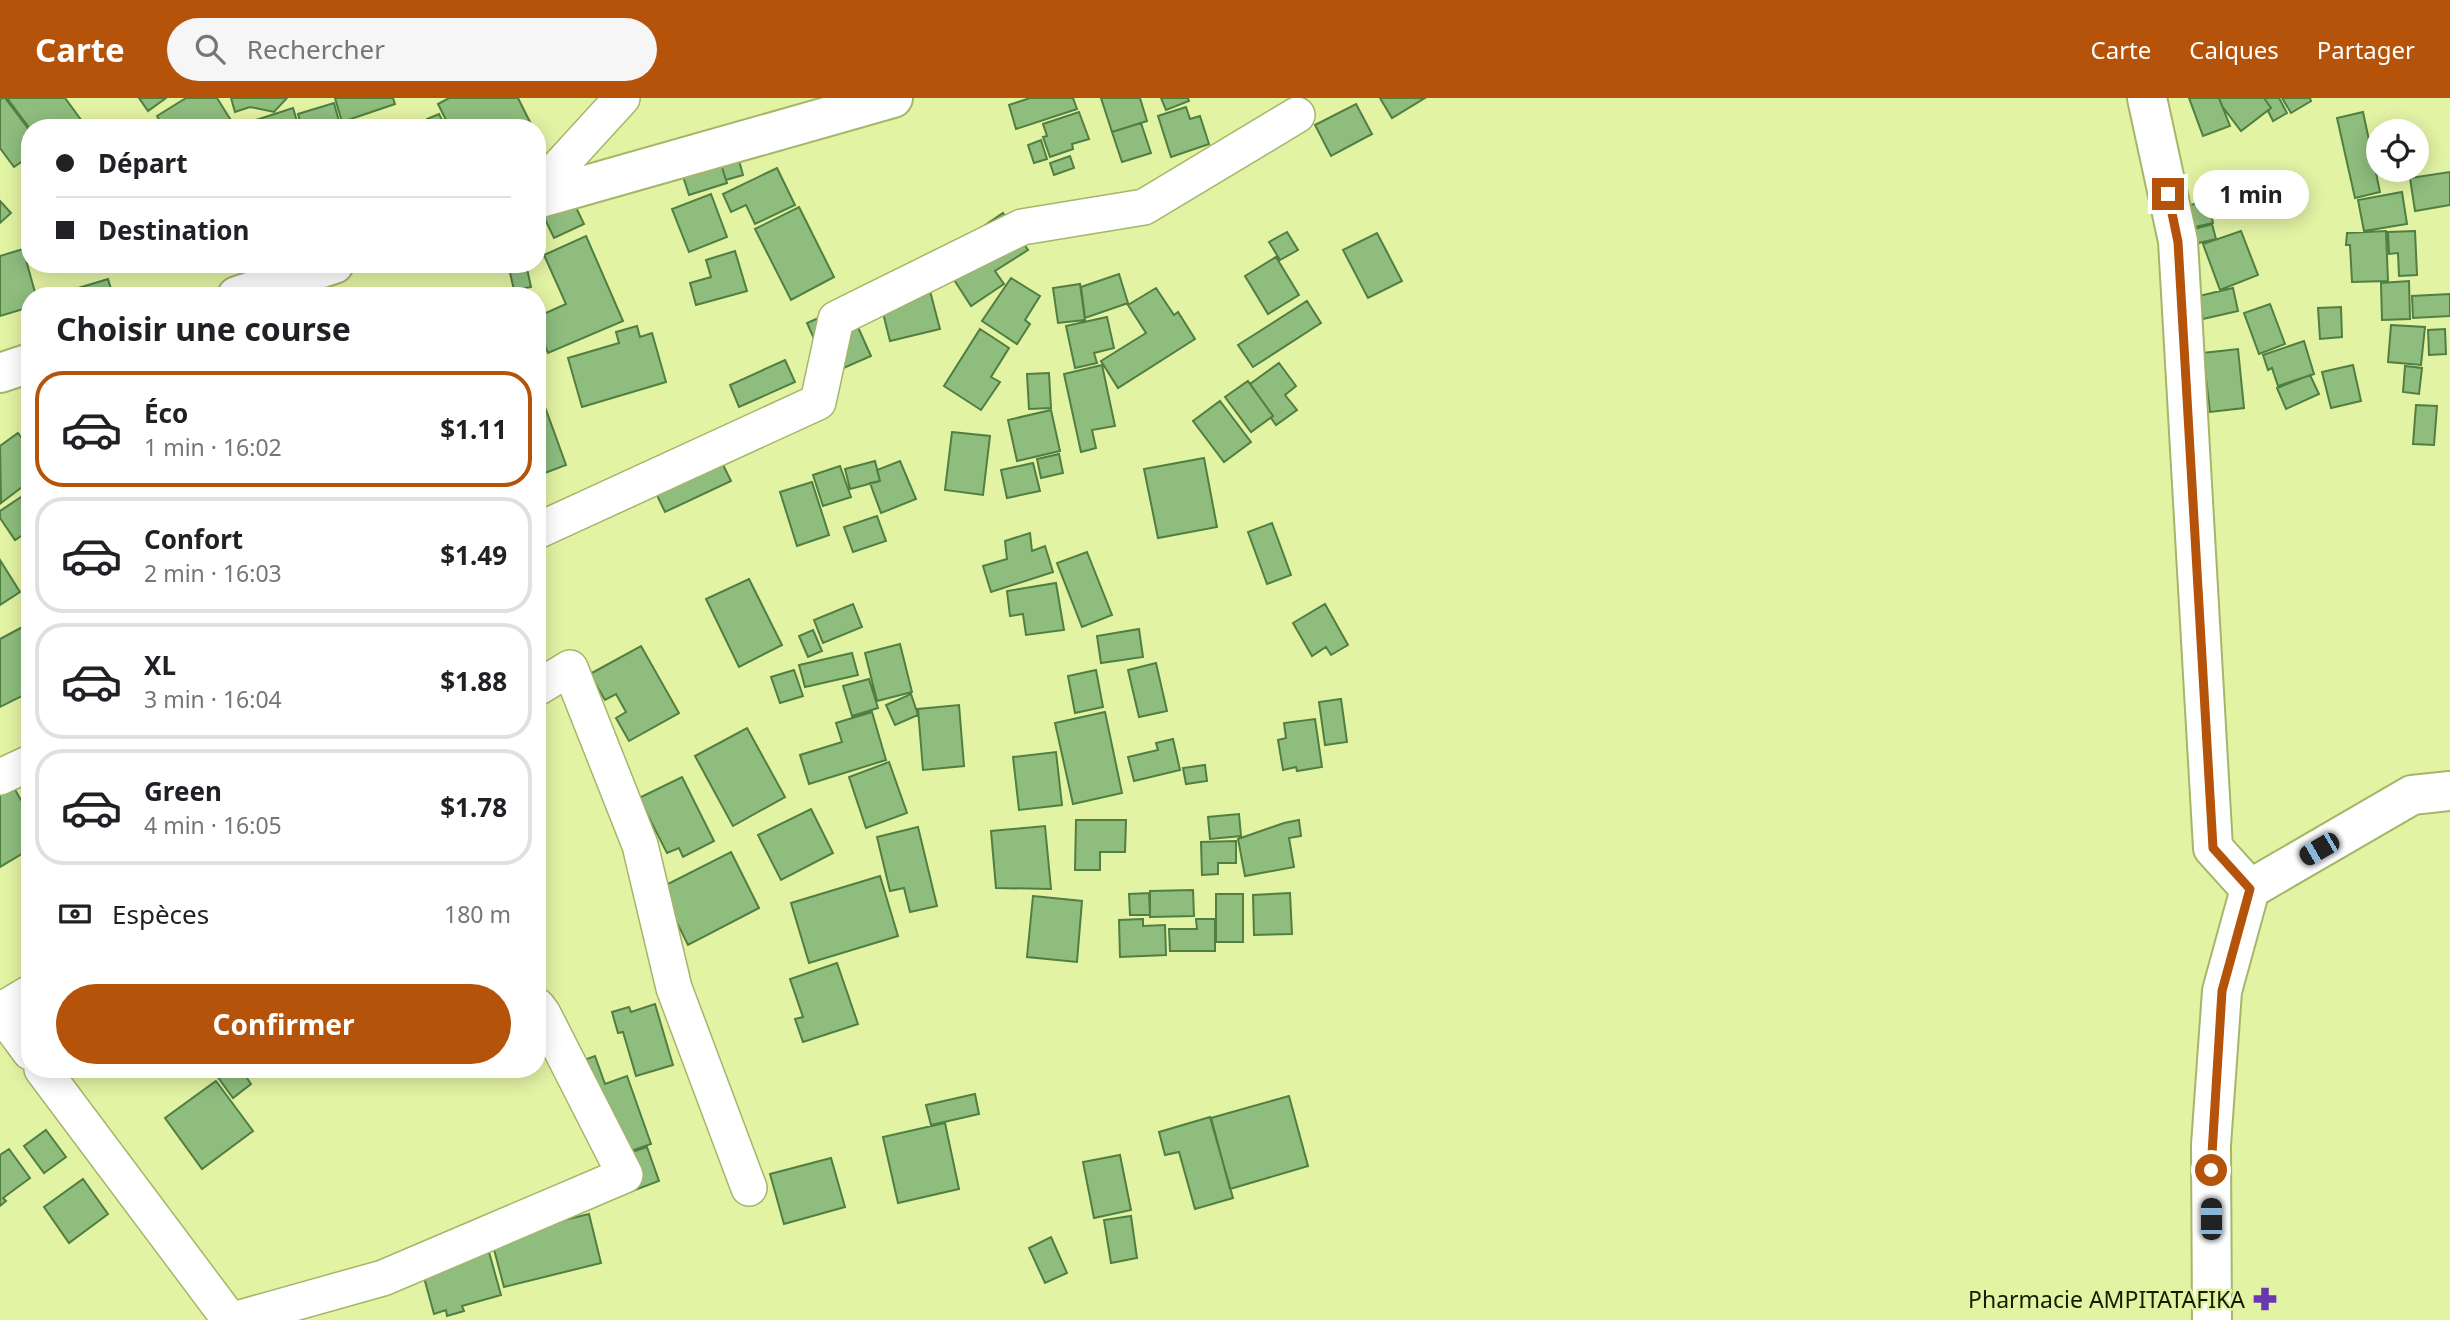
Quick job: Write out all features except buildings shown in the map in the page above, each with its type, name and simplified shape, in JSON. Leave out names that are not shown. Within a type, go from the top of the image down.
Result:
[{"type":"street","points":[[546,181],[622,98]]},
{"type":"street","points":[[546,196],[892,98]]},
{"type":"street","points":[[2147,98],[2178,242],[2213,848],[2250,889]]},
{"type":"street","points":[[546,527],[818,402],[836,319],[1022,227],[1144,207],[1297,115]]},
{"type":"street","points":[[264,287],[307,273]]},
{"type":"street","points":[[0,373],[21,366]]},
{"type":"street","points":[[546,683],[570,668],[640,845],[674,988],[749,1188]]},
{"type":"street","points":[[0,777],[21,767]]},
{"type":"street","points":[[2213,1320],[2211,1145],[2222,991],[2250,889],[2412,795],[2450,790]]},
{"type":"street","points":[[21,998],[0,1011],[21,1040]]},
{"type":"street","points":[[60,1078],[232,1320],[383,1278],[625,1175],[546,1023]]},
{"type":"place","name":"Pharmacie AMPITATAFIKA","points":[[2265,1299]]},
{"type":"route","points":[[2168,194],[2178,242],[2213,848],[2250,889],[2222,991],[2211,1170]]}]
